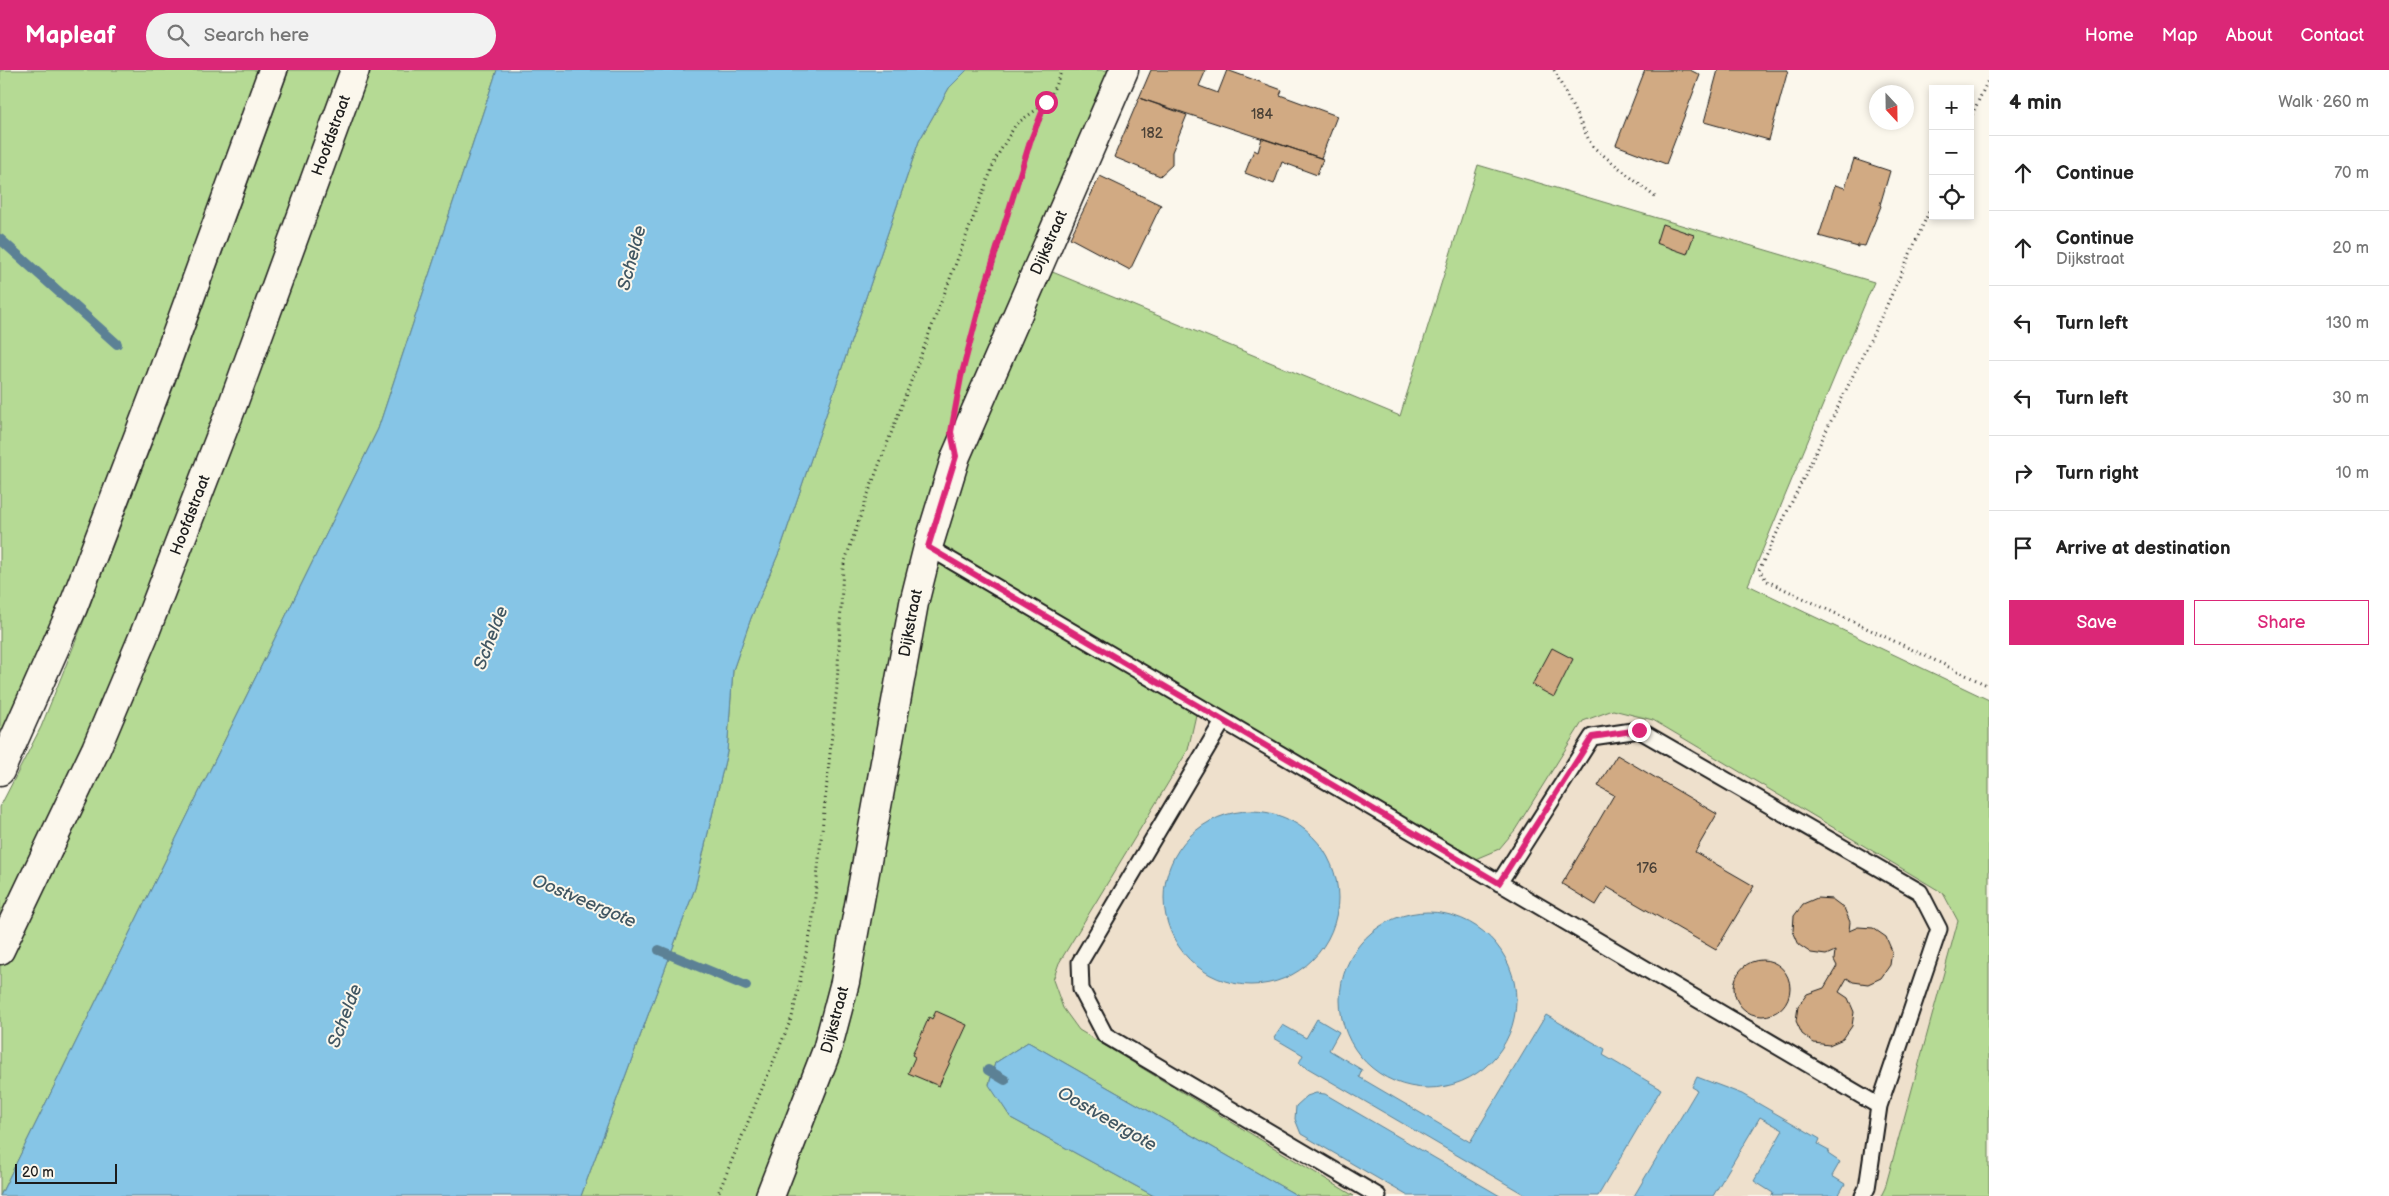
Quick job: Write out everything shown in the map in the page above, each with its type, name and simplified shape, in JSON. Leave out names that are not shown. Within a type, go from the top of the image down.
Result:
[{"type":"street","points":[[0,771],[73,606],[161,377],[273,70]]},
{"type":"street","name":"Hoofdstraat","points":[[0,950],[96,749],[144,636],[233,404],[355,70]]},
{"type":"street","name":"Dijkstraat","points":[[770,1196],[827,1050],[845,982],[912,613],[928,547],[956,456],[1124,70]]},
{"type":"lane","points":[[928,547],[1879,1106]]},
{"type":"lane","points":[[1223,720],[1080,962],[1081,989],[1106,1034],[1378,1196]]},
{"type":"lane","points":[[1499,883],[1592,737],[1639,730],[1920,892],[1938,929],[1879,1106],[1868,1188],[1863,1196]]},
{"type":"path","points":[[971,340],[1030,142],[1046,102],[1062,70]]},
{"type":"path","points":[[1554,70],[1592,146],[1655,197]]},
{"type":"path","points":[[1974,110],[1989,78]]},
{"type":"path","points":[[717,1196],[792,1017],[812,926],[837,686],[843,567],[868,494],[996,158],[1016,124],[1046,102]]},
{"type":"path","points":[[1929,212],[1886,307],[1759,570],[1767,582],[1989,686]]},
{"type":"shaded area","points":[[1198,706],[1499,849],[1515,830],[1583,721],[1613,710],[1653,720],[1943,893],[1958,921],[1885,1188],[1881,1196],[1354,1196],[1079,1030],[1063,1008],[1053,980],[1059,963]]},
{"type":"green space","points":[[0,70],[273,70],[0,771]]},
{"type":"green space","points":[[289,70],[497,70],[378,429],[0,1196],[0,807],[41,727],[87,613],[174,386]]},
{"type":"green space","points":[[967,70],[1124,70],[1038,266],[1400,416],[1478,165],[1874,282],[1748,585],[1989,700],[1989,1196],[1881,1196],[1885,1188],[1958,921],[1943,893],[1653,720],[1613,710],[1583,721],[1515,830],[1499,849],[1466,863],[1198,706],[1188,750],[1059,963],[1053,980],[1063,1008],[1079,1030],[1354,1196],[1298,1196],[1028,1042],[995,1063],[989,1084],[1011,1118],[1154,1196],[581,1196],[695,888],[727,752],[733,670],[751,618],[780,550],[919,141],[949,88]]},
{"type":"water","name":"Schelde","points":[[497,70],[967,70],[949,88],[919,141],[780,550],[751,618],[733,670],[727,752],[695,888],[581,1196],[0,1196],[378,429]]},
{"type":"water","points":[[1260,811],[1284,817],[1300,825],[1313,836],[1324,849],[1332,865],[1337,881],[1337,915],[1332,931],[1324,947],[1313,960],[1300,971],[1276,982],[1260,985],[1242,985],[1226,982],[1202,971],[1178,947],[1165,915],[1164,889],[1167,873],[1178,849],[1202,825],[1234,812]]},
{"type":"water","points":[[1419,912],[1437,912],[1454,915],[1470,922],[1496,944],[1506,958],[1513,974],[1516,1000],[1515,1017],[1510,1034],[1496,1056],[1484,1068],[1470,1078],[1454,1085],[1437,1088],[1419,1088],[1402,1085],[1386,1078],[1360,1056],[1350,1042],[1343,1026],[1340,1009],[1340,991],[1343,974],[1350,958],[1372,932],[1386,922],[1402,915]]},
{"type":"water","points":[[1546,1015],[1605,1049],[1603,1055],[1661,1089],[1598,1196],[1527,1196],[1299,1063],[1303,1055],[1274,1038],[1283,1025],[1306,1038],[1317,1019],[1339,1032],[1329,1050],[1362,1070],[1359,1077],[1470,1142]]},
{"type":"water","points":[[1028,1042],[1298,1196],[1154,1196],[1011,1118],[989,1085],[995,1063]]},
{"type":"water","points":[[1697,1077],[1742,1094],[1820,1139],[1818,1144],[1829,1150],[1828,1154],[1840,1162],[1832,1176],[1845,1184],[1838,1196],[1772,1196],[1773,1193],[1754,1181],[1783,1130],[1760,1117],[1713,1196],[1634,1196],[1697,1090],[1692,1087]]},
{"type":"water","points":[[1316,1093],[1325,1094],[1500,1196],[1408,1196],[1301,1134],[1295,1119],[1296,1106],[1307,1096]]},
{"type":"building","points":[[1151,70],[1206,70],[1199,86],[1218,93],[1227,70],[1282,90],[1280,95],[1337,116],[1321,158],[1139,98]]},
{"type":"building","points":[[1645,70],[1690,70],[1700,75],[1666,164],[1616,145]]},
{"type":"building","points":[[1718,70],[1788,70],[1769,140],[1704,122]]},
{"type":"building","points":[[1139,98],[1187,115],[1172,152],[1172,165],[1160,176],[1114,157]]},
{"type":"building","points":[[1262,138],[1323,159],[1317,175],[1282,162],[1274,184],[1245,173],[1254,150],[1258,152]]},
{"type":"building","points":[[1854,159],[1890,171],[1881,206],[1865,246],[1858,245],[1858,247],[1819,236],[1835,185],[1845,188]]},
{"type":"building","points":[[1100,176],[1161,205],[1130,270],[1070,238]]},
{"type":"building","points":[[1662,224],[1694,235],[1687,254],[1656,243]]},
{"type":"building","points":[[1552,648],[1573,659],[1554,697],[1532,685]]},
{"type":"building","points":[[1617,755],[1717,814],[1695,852],[1754,886],[1716,950],[1607,887],[1596,905],[1562,884],[1614,795],[1598,786]]},
{"type":"building","points":[[1817,898],[1832,899],[1844,908],[1850,922],[1849,931],[1858,927],[1873,928],[1886,937],[1892,951],[1890,965],[1881,978],[1868,984],[1853,982],[1847,978],[1839,992],[1848,998],[1854,1012],[1852,1026],[1843,1039],[1829,1045],[1814,1043],[1802,1034],[1796,1021],[1798,1006],[1807,994],[1824,988],[1837,966],[1834,960],[1835,951],[1826,955],[1811,953],[1799,945],[1793,931],[1794,916],[1803,904]]},
{"type":"building","points":[[1756,960],[1768,960],[1778,964],[1786,972],[1790,988],[1786,1004],[1778,1012],[1768,1016],[1756,1016],[1746,1012],[1738,1004],[1734,994],[1734,982],[1738,972],[1746,964]]},
{"type":"building","points":[[936,1011],[967,1025],[939,1086],[908,1073],[915,1057],[912,1055],[929,1017],[932,1019]]},
{"type":"waterway","points":[[0,239],[117,344]]},
{"type":"waterway","name":"Oostveergote","points":[[659,950],[746,986]]},
{"type":"waterway","name":"Oostveergote","points":[[988,1070],[1005,1080]]},
{"type":"route","points":[[1046,102],[1030,142],[983,293],[961,377],[951,432],[956,456],[928,547],[1499,883],[1592,737],[1639,730]]}]
